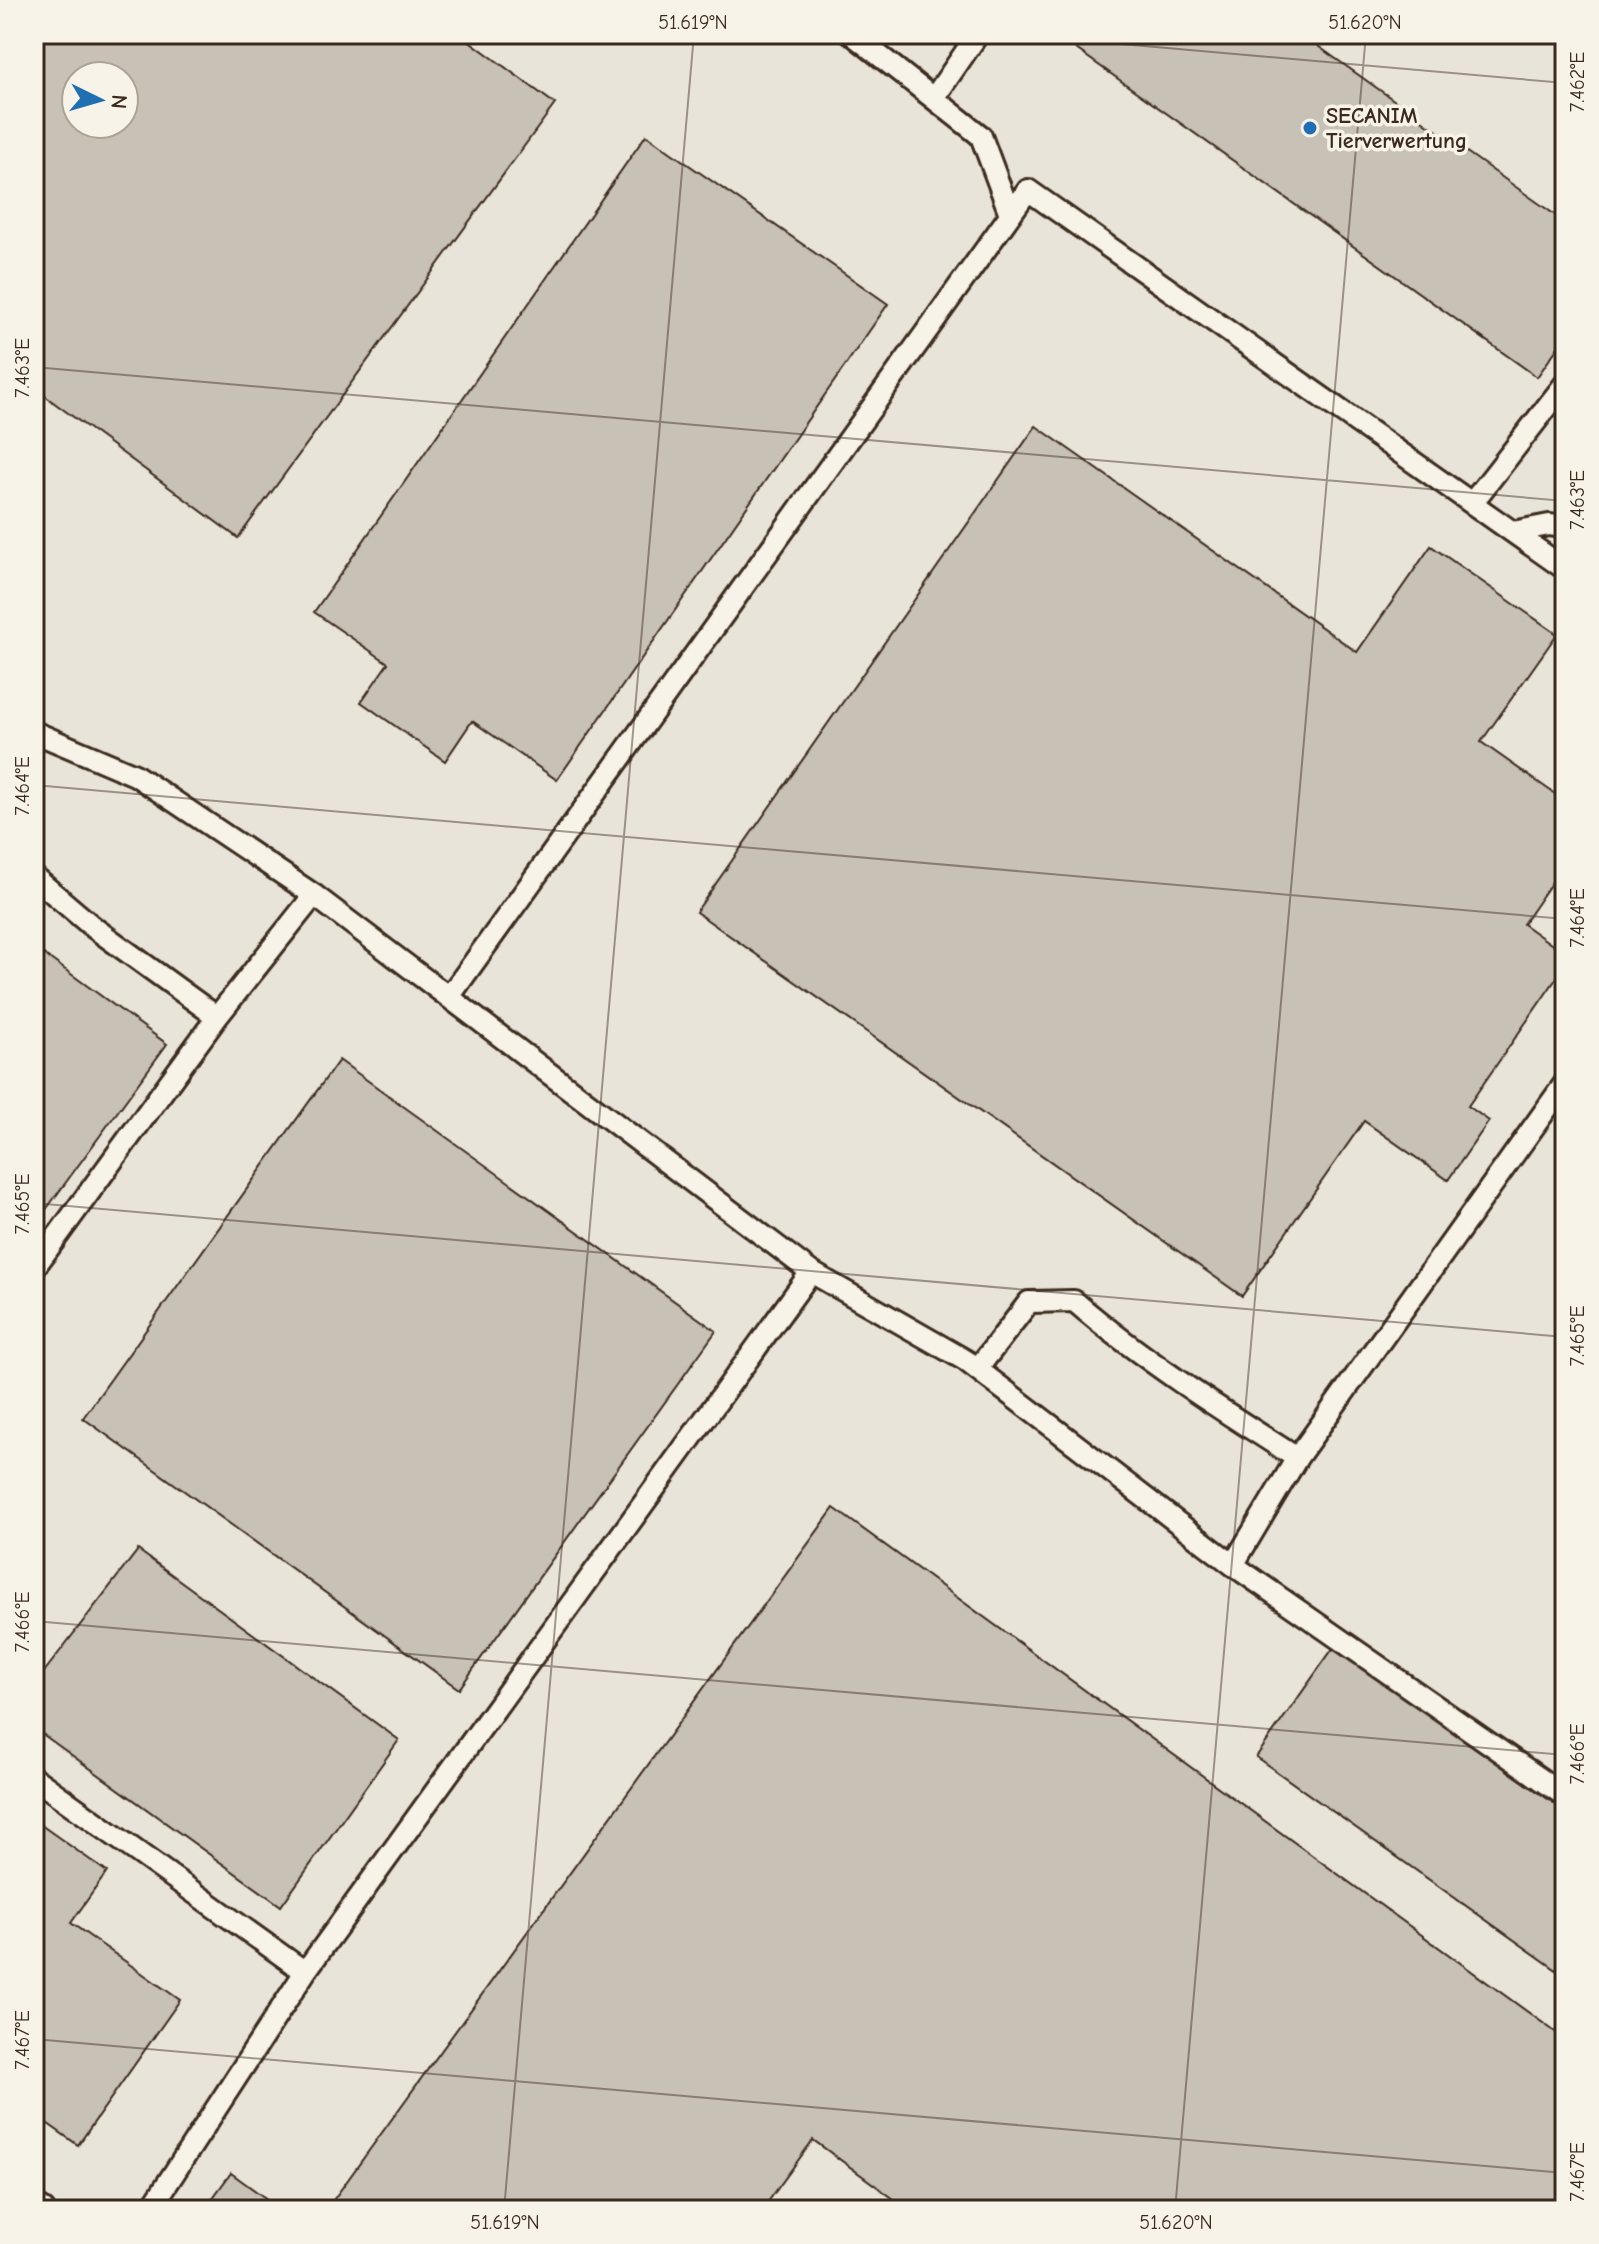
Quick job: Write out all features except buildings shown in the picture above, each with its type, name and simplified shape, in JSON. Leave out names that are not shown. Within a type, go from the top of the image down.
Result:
[{"type":"lane","points":[[852,34],[981,136],[1010,214]]},
{"type":"lane","points":[[934,98],[978,34]]},
{"type":"lane","points":[[449,997],[1028,190],[1565,569]]},
{"type":"lane","points":[[1472,503],[1565,384]]},
{"type":"lane","points":[[1513,532],[1549,525],[1565,527]]},
{"type":"lane","points":[[34,732],[135,775],[314,895],[811,1272],[978,1368],[1029,1302],[1074,1301],[1121,1341],[1182,1384],[1297,1458]]},
{"type":"lane","points":[[34,877],[93,927],[217,1017]]},
{"type":"lane","points":[[34,1268],[217,1017],[314,895]]},
{"type":"lane","points":[[1233,1565],[1297,1458],[1565,1083]]},
{"type":"lane","points":[[150,2210],[305,1972],[811,1272]]},
{"type":"lane","points":[[965,1360],[1233,1565],[1565,1796]]},
{"type":"lane","points":[[34,1778],[305,1972]]},
{"type":"lane","points":[[34,2204],[44,2210]]},
{"type":"shaded area","points":[[34,34],[1565,34],[1565,2210],[34,2210]]},
{"type":"place","name":"SECANIM Tierverwertung","points":[[1310,128]]}]
